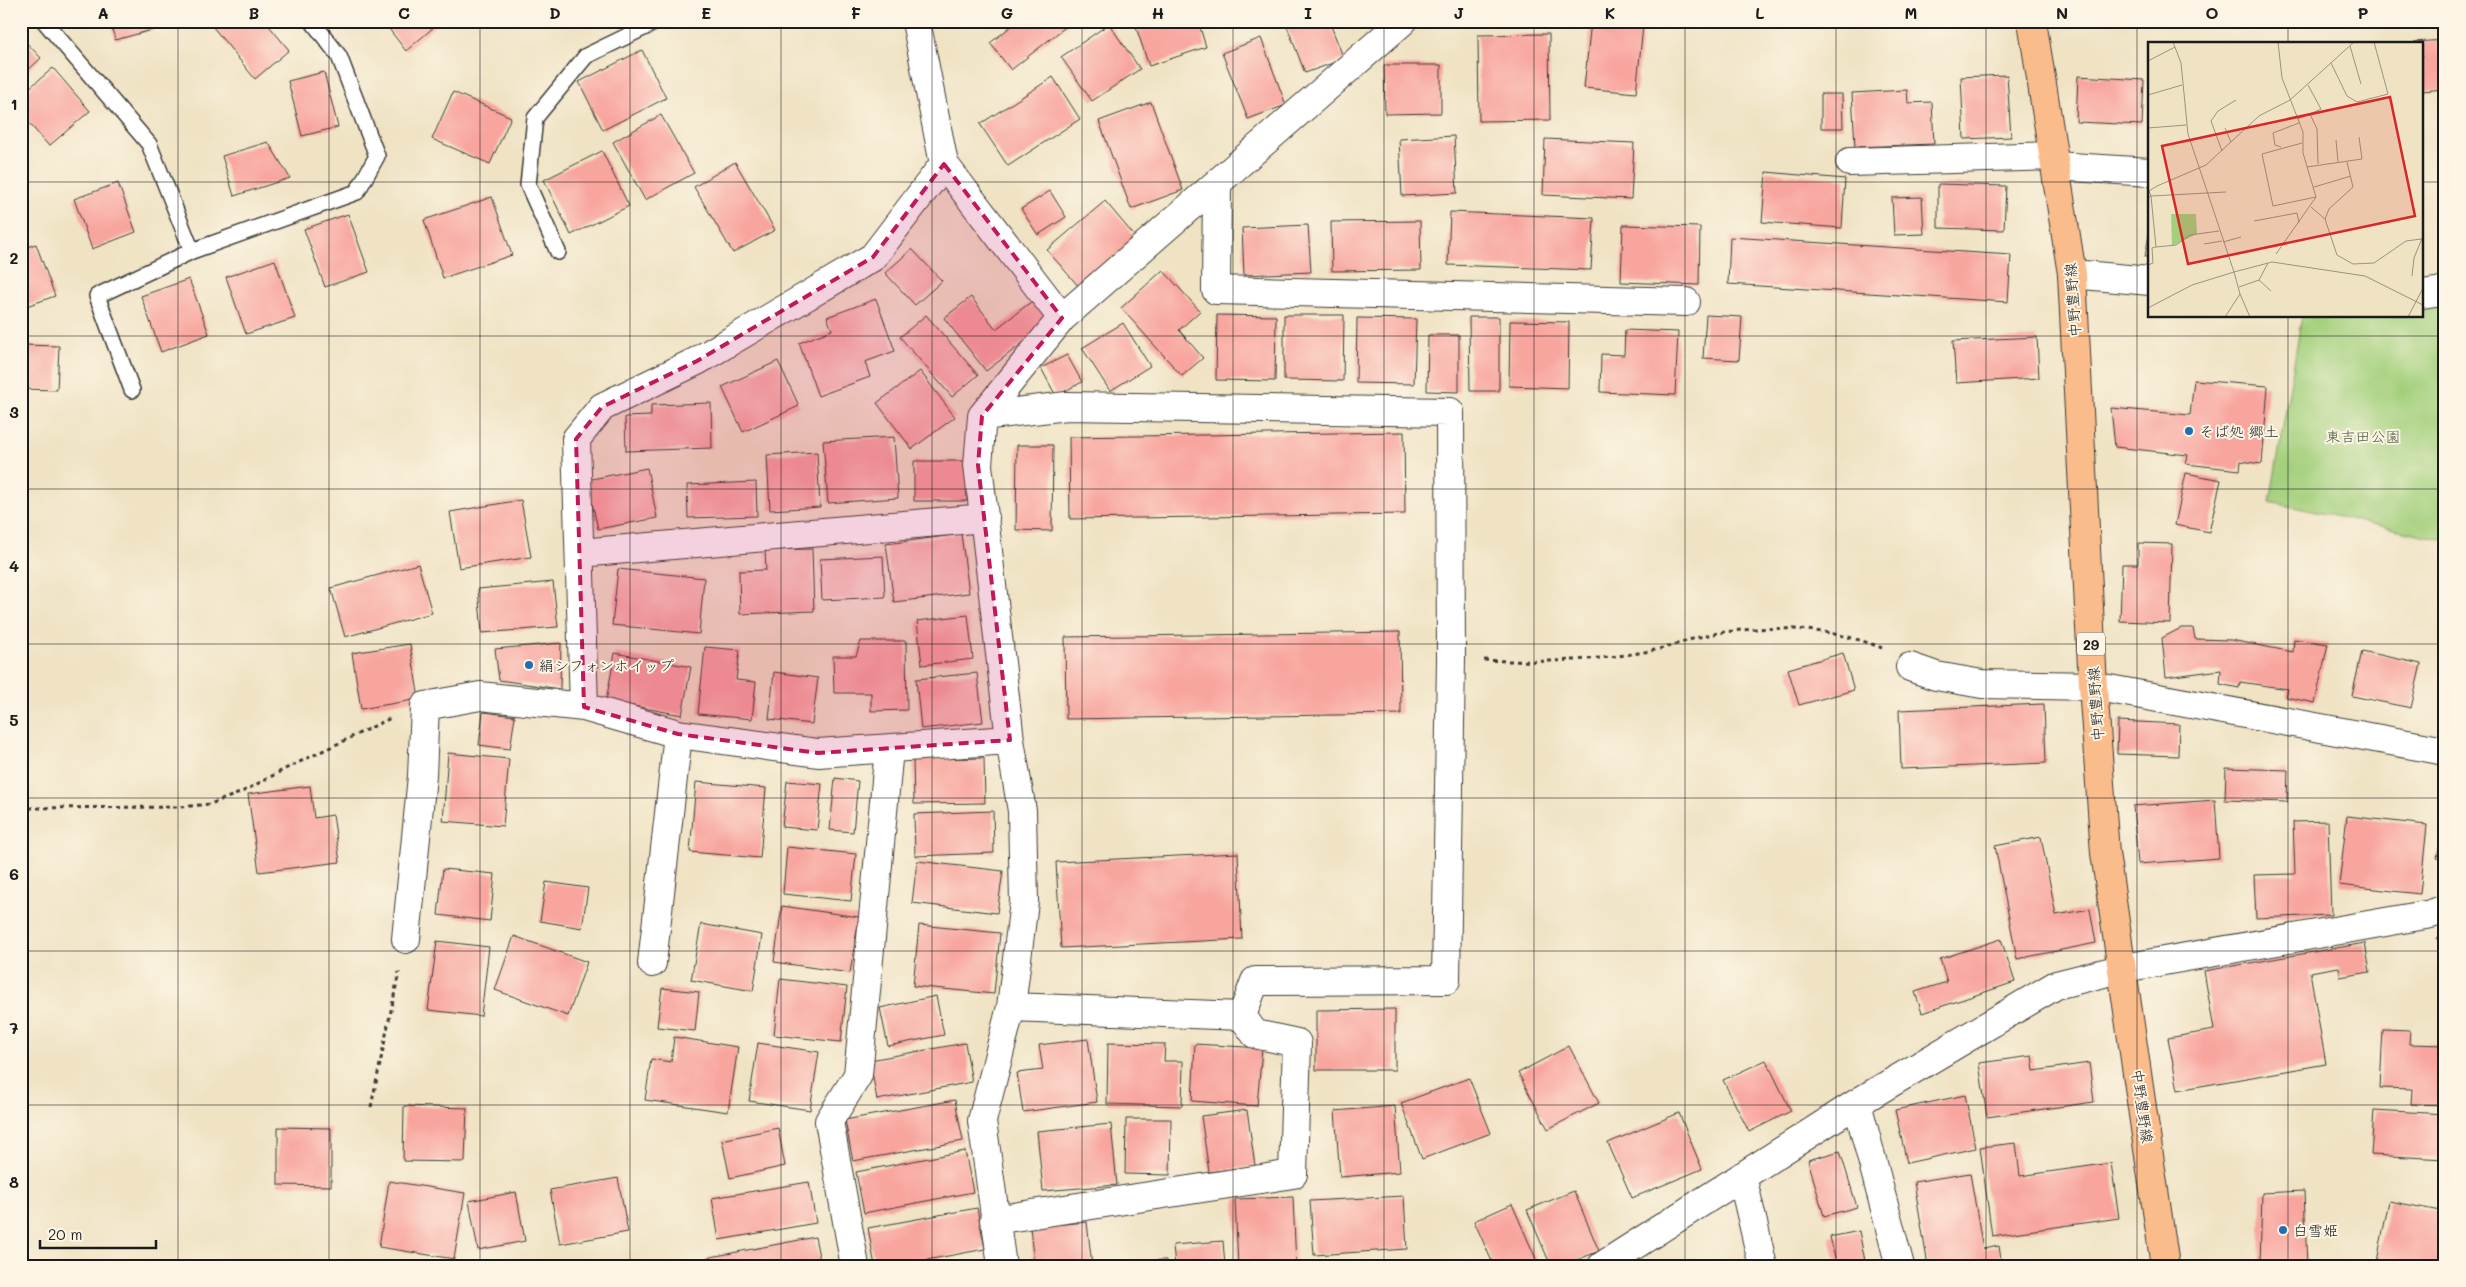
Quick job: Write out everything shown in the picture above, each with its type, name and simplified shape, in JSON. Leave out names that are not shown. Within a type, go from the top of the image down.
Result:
[{"type":"main road","name":"中野豊野線","points":[[2032,21],[2072,274],[2093,686],[2106,853],[2166,1266]]},
{"type":"street","points":[[916,21],[944,164],[1062,318]]},
{"type":"street","points":[[1002,1266],[994,1220],[982,1121],[1012,1007],[1024,902],[1022,811],[1010,740],[978,465],[982,416],[1062,318],[1403,21]]},
{"type":"street","points":[[1850,162],[2054,161],[2148,172]]},
{"type":"street","points":[[584,707],[576,439],[602,407],[697,361],[873,257],[944,164]]},
{"type":"street","points":[[1216,185],[1216,290],[1686,302]]},
{"type":"street","points":[[2072,274],[2148,281]]},
{"type":"street","points":[[2424,294],[2445,289]]},
{"type":"street","points":[[982,416],[1067,406],[1450,412],[1451,658],[1446,980],[1255,981],[1242,1016]]},
{"type":"street","points":[[580,553],[984,518]]},
{"type":"street","points":[[1910,668],[1936,676],[1982,684],[2093,686],[2445,751]]},
{"type":"street","points":[[406,939],[422,776],[425,706],[480,696],[584,707],[678,734],[818,753],[1010,740]]},
{"type":"street","points":[[652,962],[678,734]]},
{"type":"street","points":[[855,1266],[829,1121],[858,1075],[889,749]]},
{"type":"street","points":[[1602,1266],[1857,1103],[2056,985],[2124,968],[2445,910]]},
{"type":"street","points":[[1012,1007],[1242,1016]]},
{"type":"street","points":[[994,1220],[1293,1174],[1297,1043],[1254,1034],[1242,1016]]},
{"type":"street","points":[[1857,1103],[1900,1266]]},
{"type":"street","points":[[1742,1176],[1763,1266]]},
{"type":"lane","points":[[132,390],[97,296],[192,251],[357,192],[377,156],[339,56],[312,21]]},
{"type":"lane","points":[[558,252],[528,185],[535,118],[586,56],[656,22],[665,21]]},
{"type":"lane","points":[[49,23],[149,144],[192,251]]},
{"type":"path","points":[[1451,658],[1537,662],[1595,658],[1655,650],[1712,634],[1742,630],[1788,630],[1814,631],[1865,641],[1892,652],[1910,668]]},
{"type":"path","points":[[21,808],[181,807],[210,804],[240,794],[378,722],[425,706]]},
{"type":"path","points":[[371,1107],[406,939]]},
{"type":"highlighted area","points":[[944,164],[1062,318],[982,416],[978,465],[1010,740],[818,753],[678,734],[584,707],[576,439],[602,407],[697,361],[873,257]]},
{"type":"green space","name":"東吉田公園","points":[[2445,289],[2445,540],[2270,502],[2302,318],[2424,318],[2424,294]]},
{"type":"building","points":[[110,21],[154,21],[156,29],[115,40]]},
{"type":"building","points":[[220,21],[265,21],[289,50],[255,79],[213,27]]},
{"type":"building","points":[[383,21],[441,21],[406,51]]},
{"type":"building","points":[[1018,21],[1073,21],[1011,70],[990,43]]},
{"type":"building","points":[[1134,21],[1198,21],[1206,47],[1149,66]]},
{"type":"building","points":[[1285,21],[1329,21],[1344,59],[1305,73]]},
{"type":"building","points":[[1591,21],[1643,26],[1636,93],[1584,88]]},
{"type":"building","points":[[1109,24],[1140,69],[1092,101],[1061,57]]},
{"type":"building","points":[[1549,34],[1550,120],[1479,121],[1478,35]]},
{"type":"building","points":[[21,37],[41,58],[21,77]]},
{"type":"building","points":[[1261,38],[1286,105],[1248,119],[1222,53]]},
{"type":"building","points":[[2445,40],[2445,89],[2424,91],[2424,42],[2414,42]]},
{"type":"building","points":[[642,50],[666,98],[603,130],[579,82]]},
{"type":"building","points":[[1384,65],[1441,65],[1441,113],[1385,114]]},
{"type":"building","points":[[53,68],[90,111],[49,146],[21,114],[21,95]]},
{"type":"building","points":[[324,72],[338,127],[302,136],[288,81]]},
{"type":"building","points":[[2007,75],[2011,137],[1964,139],[1961,77]]},
{"type":"building","points":[[2078,76],[2144,80],[2142,125],[2076,122]]},
{"type":"building","points":[[1053,77],[1080,119],[1008,166],[980,124]]},
{"type":"building","points":[[1907,90],[1908,103],[1932,102],[1934,144],[1855,147],[1852,93]]},
{"type":"building","points":[[453,92],[511,117],[490,164],[432,139]]},
{"type":"building","points":[[1821,94],[1842,94],[1843,128],[1821,128]]},
{"type":"building","points":[[1151,102],[1183,190],[1131,209],[1099,121]]},
{"type":"building","points":[[661,115],[694,173],[645,200],[613,142]]},
{"type":"building","points":[[1454,136],[1457,193],[1402,196],[1399,139]]},
{"type":"building","points":[[1545,139],[1634,143],[1631,199],[1543,195]]},
{"type":"building","points":[[268,142],[290,178],[234,196],[222,156]]},
{"type":"building","points":[[602,151],[629,206],[571,235],[544,180]]},
{"type":"building","points":[[735,162],[775,230],[733,253],[694,187]]},
{"type":"building","points":[[1766,172],[1845,179],[1842,228],[1762,222]]},
{"type":"building","points":[[118,183],[136,232],[92,249],[74,199]]},
{"type":"building","points":[[1938,184],[2006,186],[2004,230],[1938,228]]},
{"type":"building","points":[[1050,191],[1066,217],[1038,235],[1021,209]]},
{"type":"building","points":[[492,197],[512,255],[443,278],[424,220]]},
{"type":"building","points":[[1922,197],[1924,234],[1894,235],[1892,198]]},
{"type":"building","points":[[1105,201],[1137,239],[1080,288],[1047,250]]},
{"type":"building","points":[[1450,212],[1594,218],[1591,270],[1448,265]]},
{"type":"building","points":[[348,214],[369,272],[325,287],[304,229]]},
{"type":"building","points":[[1420,221],[1421,270],[1332,271],[1331,222]]},
{"type":"building","points":[[1308,225],[1311,272],[1244,275],[1242,228]]},
{"type":"building","points":[[1623,225],[1700,227],[1699,285],[1621,282]]},
{"type":"building","points":[[1730,237],[2011,255],[2008,302],[1728,284]]},
{"type":"building","points":[[2148,240],[2148,258],[2145,257]]},
{"type":"building","points":[[36,244],[55,296],[21,308],[21,249]]},
{"type":"building","points":[[912,249],[942,281],[915,305],[885,273]]},
{"type":"building","points":[[275,260],[295,318],[246,334],[226,277]]},
{"type":"building","points":[[1163,270],[1200,311],[1179,330],[1203,358],[1182,376],[1121,308]]},
{"type":"building","points":[[189,279],[209,334],[161,352],[141,296]]},
{"type":"building","points":[[971,297],[996,329],[1036,298],[1053,320],[986,371],[944,318]]},
{"type":"building","points":[[876,299],[895,351],[865,362],[870,377],[818,396],[799,343],[832,330],[827,317]]},
{"type":"building","points":[[926,315],[978,375],[952,397],[900,337]]},
{"type":"building","points":[[1217,315],[1276,316],[1275,381],[1216,380]]},
{"type":"building","points":[[1284,315],[1344,315],[1343,381],[1284,380]]},
{"type":"building","points":[[1706,315],[1742,317],[1739,360],[1703,358]]},
{"type":"building","points":[[1469,317],[1499,317],[1499,391],[1470,391]]},
{"type":"building","points":[[1357,318],[1416,319],[1414,384],[1356,383]]},
{"type":"building","points":[[1510,321],[1569,322],[1568,388],[1509,386]]},
{"type":"building","points":[[1123,323],[1150,366],[1110,391],[1082,348]]},
{"type":"building","points":[[1625,330],[1678,332],[1675,395],[1600,392],[1601,354],[1624,355]]},
{"type":"building","points":[[1428,335],[1459,335],[1459,392],[1427,391]]},
{"type":"building","points":[[2037,337],[2039,378],[1956,383],[1953,341]]},
{"type":"building","points":[[21,345],[59,346],[57,390],[21,389]]},
{"type":"building","points":[[1067,355],[1082,382],[1056,396],[1041,368]]},
{"type":"building","points":[[778,361],[799,406],[743,432],[722,387]]},
{"type":"building","points":[[920,371],[955,417],[912,449],[877,403]]},
{"type":"building","name":"そば処 郷土","points":[[2194,380],[2268,386],[2262,464],[2241,461],[2240,470],[2186,464],[2188,455],[2115,447],[2111,408],[2190,415]]},
{"type":"building","points":[[711,403],[712,448],[626,451],[625,417],[651,416],[651,405]]},
{"type":"building","points":[[1404,432],[1405,514],[1070,519],[1069,437]]},
{"type":"building","points":[[894,437],[898,498],[828,503],[823,441]]},
{"type":"building","points":[[1017,445],[1053,445],[1052,531],[1016,530]]},
{"type":"building","points":[[817,452],[820,507],[770,510],[767,455]]},
{"type":"building","points":[[914,461],[966,461],[967,501],[914,501]]},
{"type":"building","points":[[647,468],[657,518],[598,529],[587,480]]},
{"type":"building","points":[[2186,473],[2221,480],[2209,532],[2175,525]]},
{"type":"building","points":[[756,482],[757,516],[688,518],[687,485]]},
{"type":"building","points":[[521,500],[531,557],[459,568],[450,512]]},
{"type":"building","points":[[961,534],[969,593],[894,602],[886,544]]},
{"type":"building","points":[[2138,543],[2172,544],[2170,623],[2120,621],[2122,564],[2138,564]]},
{"type":"building","points":[[812,549],[814,611],[740,614],[739,571],[766,570],[765,550]]},
{"type":"building","points":[[883,556],[885,597],[822,600],[820,559]]},
{"type":"building","points":[[418,564],[432,613],[345,637],[331,588]]},
{"type":"building","points":[[618,569],[704,578],[699,634],[612,625]]},
{"type":"building","points":[[553,582],[558,627],[482,633],[478,589]]},
{"type":"building","points":[[968,615],[973,659],[922,665],[917,621]]},
{"type":"building","points":[[2181,628],[2193,628],[2195,639],[2231,640],[2293,652],[2294,639],[2328,644],[2315,703],[2286,697],[2288,689],[2240,682],[2239,688],[2220,684],[2221,670],[2166,677],[2162,638]]},
{"type":"building","points":[[1400,632],[1401,714],[1066,719],[1065,637]]},
{"type":"building","points":[[861,641],[906,641],[907,710],[871,711],[871,693],[834,693],[833,656],[856,656]]},
{"type":"building","name":"絹シフォンホイップ","points":[[561,643],[560,689],[499,680],[495,649]]},
{"type":"building","points":[[410,644],[419,699],[361,709],[352,653]]},
{"type":"building","points":[[705,647],[740,650],[736,680],[756,682],[752,719],[698,714]]},
{"type":"building","points":[[2362,651],[2421,664],[2411,708],[2352,696]]},
{"type":"building","points":[[615,653],[691,667],[682,715],[606,701]]},
{"type":"building","points":[[1843,653],[1854,690],[1799,705],[1788,669]]},
{"type":"building","points":[[774,672],[818,678],[812,724],[769,719]]},
{"type":"building","points":[[977,673],[983,722],[921,729],[916,679]]},
{"type":"building","points":[[2044,704],[2046,763],[1901,769],[1899,710]]},
{"type":"building","points":[[483,712],[515,716],[510,749],[479,745]]},
{"type":"building","points":[[2118,721],[2179,724],[2178,756],[2117,754]]},
{"type":"building","points":[[448,753],[509,759],[503,826],[443,821]]},
{"type":"building","points":[[984,758],[985,803],[914,804],[913,759]]},
{"type":"building","points":[[2226,768],[2288,770],[2287,802],[2225,800]]},
{"type":"building","points":[[835,778],[858,781],[853,832],[830,830]]},
{"type":"building","points":[[787,781],[822,784],[817,830],[782,827]]},
{"type":"building","points":[[696,782],[766,788],[760,858],[690,852]]},
{"type":"building","points":[[310,786],[314,818],[333,815],[340,862],[259,872],[248,794]]},
{"type":"building","points":[[2215,800],[2219,858],[2138,864],[2133,806]]},
{"type":"building","points":[[993,811],[994,853],[915,856],[914,814]]},
{"type":"building","points":[[2347,816],[2427,825],[2420,894],[2339,885]]},
{"type":"building","points":[[2328,821],[2331,915],[2256,918],[2254,875],[2295,874],[2293,822]]},
{"type":"building","points":[[2445,826],[2445,859],[2437,858]]},
{"type":"building","points":[[2041,837],[2056,915],[2090,909],[2096,943],[2017,959],[1995,846]]},
{"type":"building","points":[[787,847],[856,854],[851,901],[783,894]]},
{"type":"building","points":[[1238,853],[1242,939],[1061,948],[1056,862]]},
{"type":"building","points":[[917,861],[1003,871],[997,913],[912,903]]},
{"type":"building","points":[[443,869],[495,874],[490,921],[438,915]]},
{"type":"building","points":[[546,882],[588,888],[582,928],[540,921]]},
{"type":"building","points":[[782,906],[859,917],[850,973],[774,962]]},
{"type":"building","points":[[701,924],[762,935],[753,991],[691,980]]},
{"type":"building","points":[[919,925],[1000,933],[994,994],[913,986]]},
{"type":"building","points":[[2445,935],[2445,959],[2437,938]]},
{"type":"building","points":[[514,936],[587,962],[568,1016],[495,990]]},
{"type":"building","points":[[2001,939],[2015,982],[1922,1013],[1915,992],[1947,982],[1940,959]]},
{"type":"building","points":[[437,941],[489,947],[481,1016],[428,1010]]},
{"type":"building","points":[[2365,943],[2370,972],[2340,977],[2339,967],[2310,972],[2326,1064],[2178,1090],[2168,1038],[2214,1030],[2204,971]]},
{"type":"building","points":[[780,979],[847,987],[841,1042],[774,1035]]},
{"type":"building","points":[[662,988],[699,992],[695,1031],[657,1027]]},
{"type":"building","points":[[936,996],[944,1035],[888,1046],[880,1008]]},
{"type":"building","points":[[1395,1009],[1395,1070],[1316,1070],[1316,1010]]},
{"type":"building","points":[[2383,1029],[2410,1030],[2409,1044],[2445,1045],[2445,1105],[2411,1104],[2412,1089],[2380,1088]]},
{"type":"building","points":[[674,1037],[738,1047],[728,1112],[645,1100],[651,1059],[671,1062]]},
{"type":"building","points":[[1088,1039],[1097,1102],[1023,1112],[1017,1073],[1043,1070],[1039,1045]]},
{"type":"building","points":[[758,1043],[819,1052],[810,1110],[749,1101]]},
{"type":"building","points":[[965,1043],[972,1082],[877,1100],[870,1060]]},
{"type":"building","points":[[1108,1043],[1165,1044],[1164,1061],[1183,1061],[1182,1106],[1107,1104]]},
{"type":"building","points":[[1195,1044],[1262,1048],[1257,1106],[1192,1101]]},
{"type":"building","points":[[1569,1046],[1599,1103],[1548,1129],[1518,1073]]},
{"type":"building","points":[[2032,1056],[2034,1071],[2089,1063],[2094,1102],[1987,1117],[1979,1063]]},
{"type":"building","points":[[1766,1060],[1791,1111],[1749,1132],[1723,1080]]},
{"type":"building","points":[[1469,1078],[1491,1133],[1422,1159],[1401,1103]]},
{"type":"building","points":[[1965,1095],[1976,1148],[1907,1163],[1895,1110]]},
{"type":"building","points":[[955,1100],[963,1141],[853,1161],[845,1120]]},
{"type":"building","points":[[404,1106],[467,1108],[465,1162],[403,1161]]},
{"type":"building","points":[[1395,1106],[1400,1172],[1340,1177],[1335,1111]]},
{"type":"building","points":[[1247,1110],[1255,1166],[1209,1172],[1201,1116]]},
{"type":"building","points":[[2374,1110],[2445,1114],[2445,1159],[2371,1155]]},
{"type":"building","points":[[1679,1113],[1702,1169],[1632,1198],[1608,1143]]},
{"type":"building","points":[[1126,1119],[1171,1119],[1170,1175],[1125,1174]]},
{"type":"building","points":[[1111,1124],[1117,1185],[1043,1191],[1037,1131]]},
{"type":"building","points":[[278,1127],[331,1128],[331,1186],[278,1185]]},
{"type":"building","points":[[778,1128],[785,1166],[730,1178],[722,1140]]},
{"type":"building","points":[[2016,1143],[2020,1176],[2111,1163],[2119,1218],[1992,1236],[1980,1147]]},
{"type":"building","points":[[965,1151],[973,1192],[864,1213],[856,1172]]},
{"type":"building","points":[[1840,1151],[1857,1207],[1824,1216],[1808,1160]]},
{"type":"building","points":[[1970,1173],[1983,1249],[1999,1246],[2002,1266],[1928,1266],[1914,1182]]},
{"type":"building","points":[[618,1178],[628,1232],[560,1244],[550,1190]]},
{"type":"building","points":[[389,1181],[465,1193],[454,1259],[379,1247]]},
{"type":"building","points":[[809,1182],[816,1223],[719,1240],[712,1198]]},
{"type":"building","points":[[1574,1191],[1599,1251],[1562,1266],[1551,1266],[1527,1210]]},
{"type":"building","name":"白雪姫","points":[[2304,1191],[2307,1266],[2260,1266],[2262,1193]]},
{"type":"building","points":[[516,1192],[525,1241],[478,1250],[469,1201]]},
{"type":"building","points":[[1404,1196],[1407,1249],[1314,1255],[1310,1201]]},
{"type":"building","points":[[1293,1197],[1296,1266],[1238,1266],[1235,1199]]},
{"type":"building","points":[[2389,1201],[2445,1212],[2445,1266],[2376,1266]]},
{"type":"building","points":[[1512,1204],[1539,1266],[1494,1266],[1474,1221]]},
{"type":"building","points":[[977,1208],[985,1249],[895,1266],[875,1266],[868,1228]]},
{"type":"building","points":[[1087,1222],[1092,1266],[1034,1266],[1030,1227]]},
{"type":"building","points":[[1859,1231],[1866,1266],[1837,1266],[1830,1237]]},
{"type":"building","points":[[815,1237],[821,1266],[707,1266],[706,1258]]},
{"type":"building","points":[[1223,1241],[1225,1266],[1175,1266],[1173,1245]]},
{"type":"building","points":[[1166,1260],[1166,1266],[1108,1266],[1107,1262]]},
{"type":"place","name":"そば処 郷土","points":[[2189,431]]},
{"type":"place","name":"絹シフォンホイップ","points":[[529,665]]},
{"type":"place","name":"白雪姫","points":[[2283,1230]]}]
